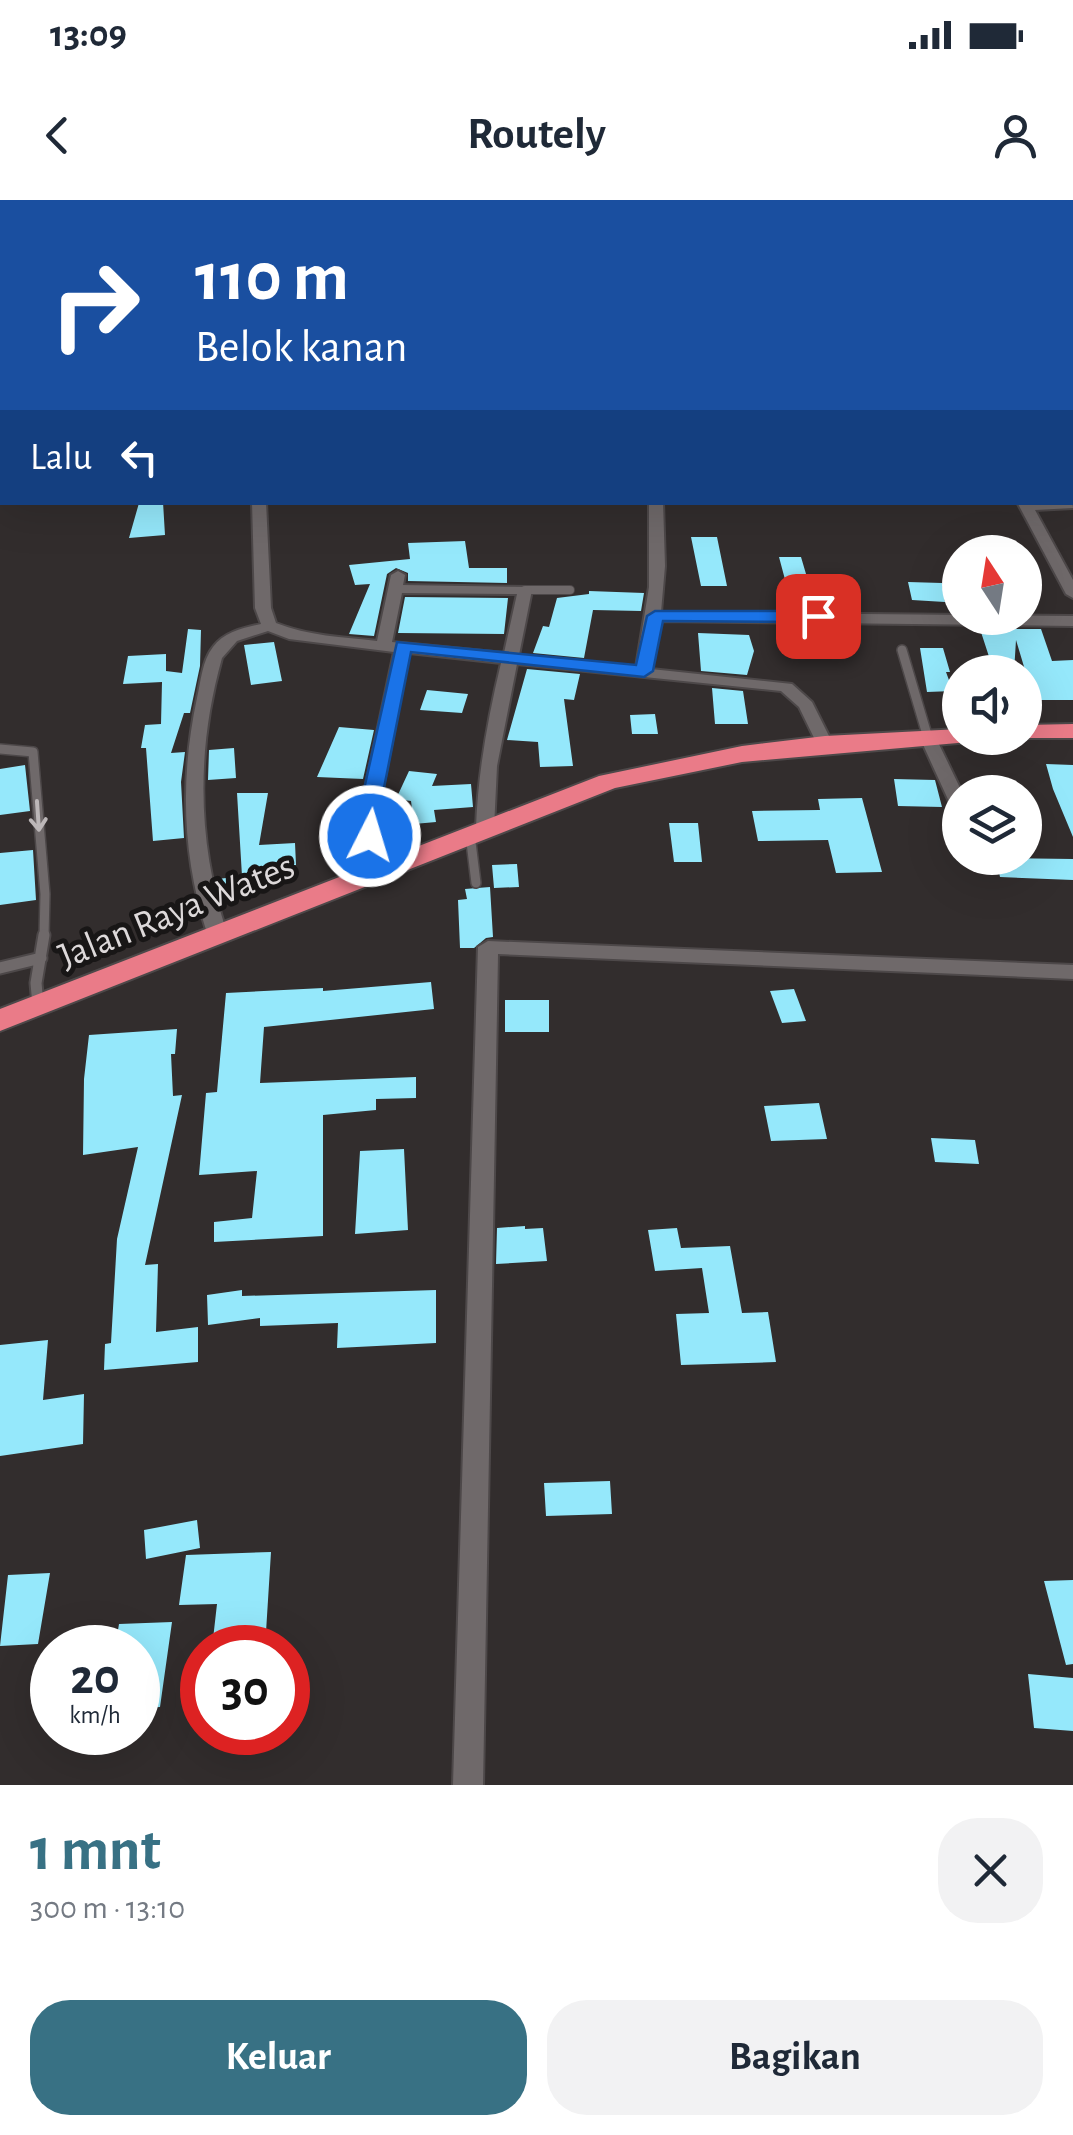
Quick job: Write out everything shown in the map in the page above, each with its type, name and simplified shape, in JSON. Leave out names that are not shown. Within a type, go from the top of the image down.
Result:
[{"type":"highway","points":[[1042,733],[1073,731]]},
{"type":"highway","name":"Jalan Raya Wates","points":[[0,1021],[368,873],[608,782],[742,754],[825,744],[942,738]]},
{"type":"street","points":[[258,505],[262,608],[269,626]]},
{"type":"street","points":[[644,671],[655,616],[659,537],[656,505]]},
{"type":"street","points":[[1026,505],[1073,594]]},
{"type":"street","points":[[384,644],[398,582],[525,590],[513,657],[497,704],[478,830]]},
{"type":"street","points":[[655,616],[1073,621]]},
{"type":"street","points":[[217,933],[197,860],[196,736],[216,652],[230,638],[269,626],[290,634],[786,687],[806,705],[825,744]]},
{"type":"street","points":[[368,873],[372,798],[403,646]]},
{"type":"street","points":[[928,738],[945,775]]},
{"type":"street","points":[[468,1785],[488,947],[1073,972]]},
{"type":"lane","points":[[525,590],[570,590]]},
{"type":"lane","points":[[902,650],[928,738]]},
{"type":"lane","points":[[0,749],[33,752],[46,916],[42,958],[33,985],[38,1005]]},
{"type":"lane","points":[[476,882],[478,830]]},
{"type":"lane","points":[[0,968],[42,958]]},
{"type":"building","points":[[138,505],[163,505],[165,535],[129,538]]},
{"type":"building","points":[[691,537],[717,537],[727,586],[701,586]]},
{"type":"building","points":[[465,541],[469,568],[507,568],[507,583],[408,581],[408,573],[396,568],[387,574],[374,636],[349,634],[370,584],[355,585],[349,565],[410,559],[408,543]]},
{"type":"building","points":[[779,557],[801,557],[814,601],[791,602]]},
{"type":"building","points":[[908,582],[942,583],[942,602],[912,600]]},
{"type":"building","points":[[589,591],[644,593],[641,611],[593,610],[584,658],[533,653],[543,626],[549,627],[557,598]]},
{"type":"building","points":[[405,597],[508,598],[504,634],[398,633]]},
{"type":"building","points":[[188,629],[201,630],[200,666],[190,713],[184,713],[171,753],[185,752],[181,782],[184,838],[153,841],[146,748],[141,748],[145,725],[161,724],[162,682],[123,684],[128,656],[166,654],[166,671],[182,673]]},
{"type":"building","points":[[1042,632],[1052,661],[1073,660],[1073,700],[1042,700],[1042,655],[1020,655],[1016,640],[1015,655],[988,655],[982,635],[1042,635]]},
{"type":"building","points":[[698,633],[749,635],[754,651],[747,675],[701,671]]},
{"type":"building","points":[[274,642],[282,681],[251,685],[244,645]]},
{"type":"building","points":[[920,648],[943,648],[942,691],[927,692]]},
{"type":"building","points":[[527,669],[580,674],[574,700],[564,699],[573,766],[540,767],[538,742],[507,740]]},
{"type":"building","points":[[712,688],[743,691],[748,724],[715,724]]},
{"type":"building","points":[[427,690],[468,694],[462,713],[420,710]]},
{"type":"building","points":[[655,714],[658,734],[632,734],[630,715]]},
{"type":"building","points":[[339,727],[374,730],[363,779],[317,777]]},
{"type":"building","points":[[234,748],[236,778],[208,780],[209,750]]},
{"type":"building","points":[[1046,764],[1073,765],[1073,837],[1053,789]]},
{"type":"building","points":[[25,765],[30,811],[0,815],[0,769]]},
{"type":"building","points":[[409,771],[437,774],[432,786],[471,784],[473,807],[434,810],[436,822],[414,824],[411,801],[396,799]]},
{"type":"building","points":[[894,779],[935,780],[942,807],[898,806]]},
{"type":"building","points":[[237,793],[268,793],[259,845],[295,843],[296,865],[256,868],[250,899],[243,895],[222,898],[218,879],[242,876]]},
{"type":"building","points":[[862,798],[882,872],[836,873],[828,840],[758,841],[752,811],[820,810],[818,799]]},
{"type":"building","points":[[669,823],[698,823],[702,862],[674,862]]},
{"type":"building","points":[[33,850],[36,900],[0,905],[0,853]]},
{"type":"building","points":[[1042,859],[1073,859],[1073,880],[1000,877],[1042,875]]},
{"type":"building","points":[[517,864],[519,887],[494,888],[492,865]]},
{"type":"building","points":[[490,887],[493,937],[474,948],[460,948],[458,900],[467,899],[465,889]]},
{"type":"building","points":[[431,982],[434,1009],[264,1027],[260,1083],[416,1077],[416,1098],[376,1099],[376,1110],[323,1115],[323,1236],[214,1242],[214,1222],[252,1218],[257,1171],[199,1175],[206,1093],[217,1092],[226,993],[323,991]]},
{"type":"building","points":[[794,989],[806,1021],[782,1023],[770,991]]},
{"type":"building","points":[[505,1000],[549,1000],[549,1032],[505,1032]]},
{"type":"building","points":[[177,1029],[175,1054],[171,1054],[173,1096],[182,1095],[145,1265],[158,1264],[156,1332],[198,1327],[198,1362],[104,1370],[105,1344],[111,1343],[117,1239],[138,1147],[83,1155],[89,1035]]},
{"type":"building","points":[[819,1103],[827,1139],[771,1141],[764,1106]]},
{"type":"building","points":[[931,1138],[975,1140],[979,1164],[935,1162]]},
{"type":"building","points":[[404,1149],[408,1230],[355,1234],[360,1151]]},
{"type":"building","points":[[497,1228],[543,1228],[547,1261],[496,1264]]},
{"type":"building","points":[[677,1228],[681,1248],[730,1246],[742,1313],[768,1312],[776,1362],[681,1365],[676,1314],[709,1313],[702,1268],[655,1271],[648,1230]]},
{"type":"building","points":[[242,1290],[242,1296],[436,1290],[436,1343],[337,1348],[338,1323],[260,1326],[260,1318],[208,1325],[207,1295]]},
{"type":"building","points":[[48,1340],[43,1400],[84,1394],[83,1444],[0,1456],[0,1345]]},
{"type":"building","points":[[610,1481],[612,1514],[546,1516],[544,1483]]},
{"type":"building","points":[[197,1520],[200,1548],[146,1559],[144,1530]]},
{"type":"building","points":[[271,1552],[266,1625],[215,1625],[217,1604],[179,1605],[186,1555]]},
{"type":"building","points":[[50,1573],[41,1625],[30,1625],[30,1644],[0,1646],[8,1575]]},
{"type":"building","points":[[1073,1580],[1073,1664],[1066,1665],[1044,1581]]},
{"type":"building","points":[[172,1622],[160,1707],[160,1625],[119,1624]]},
{"type":"building","points":[[1028,1674],[1073,1678],[1073,1731],[1034,1728]]},
{"type":"route","points":[[370,836],[372,798],[403,646],[644,671],[655,616],[818,616]]}]
